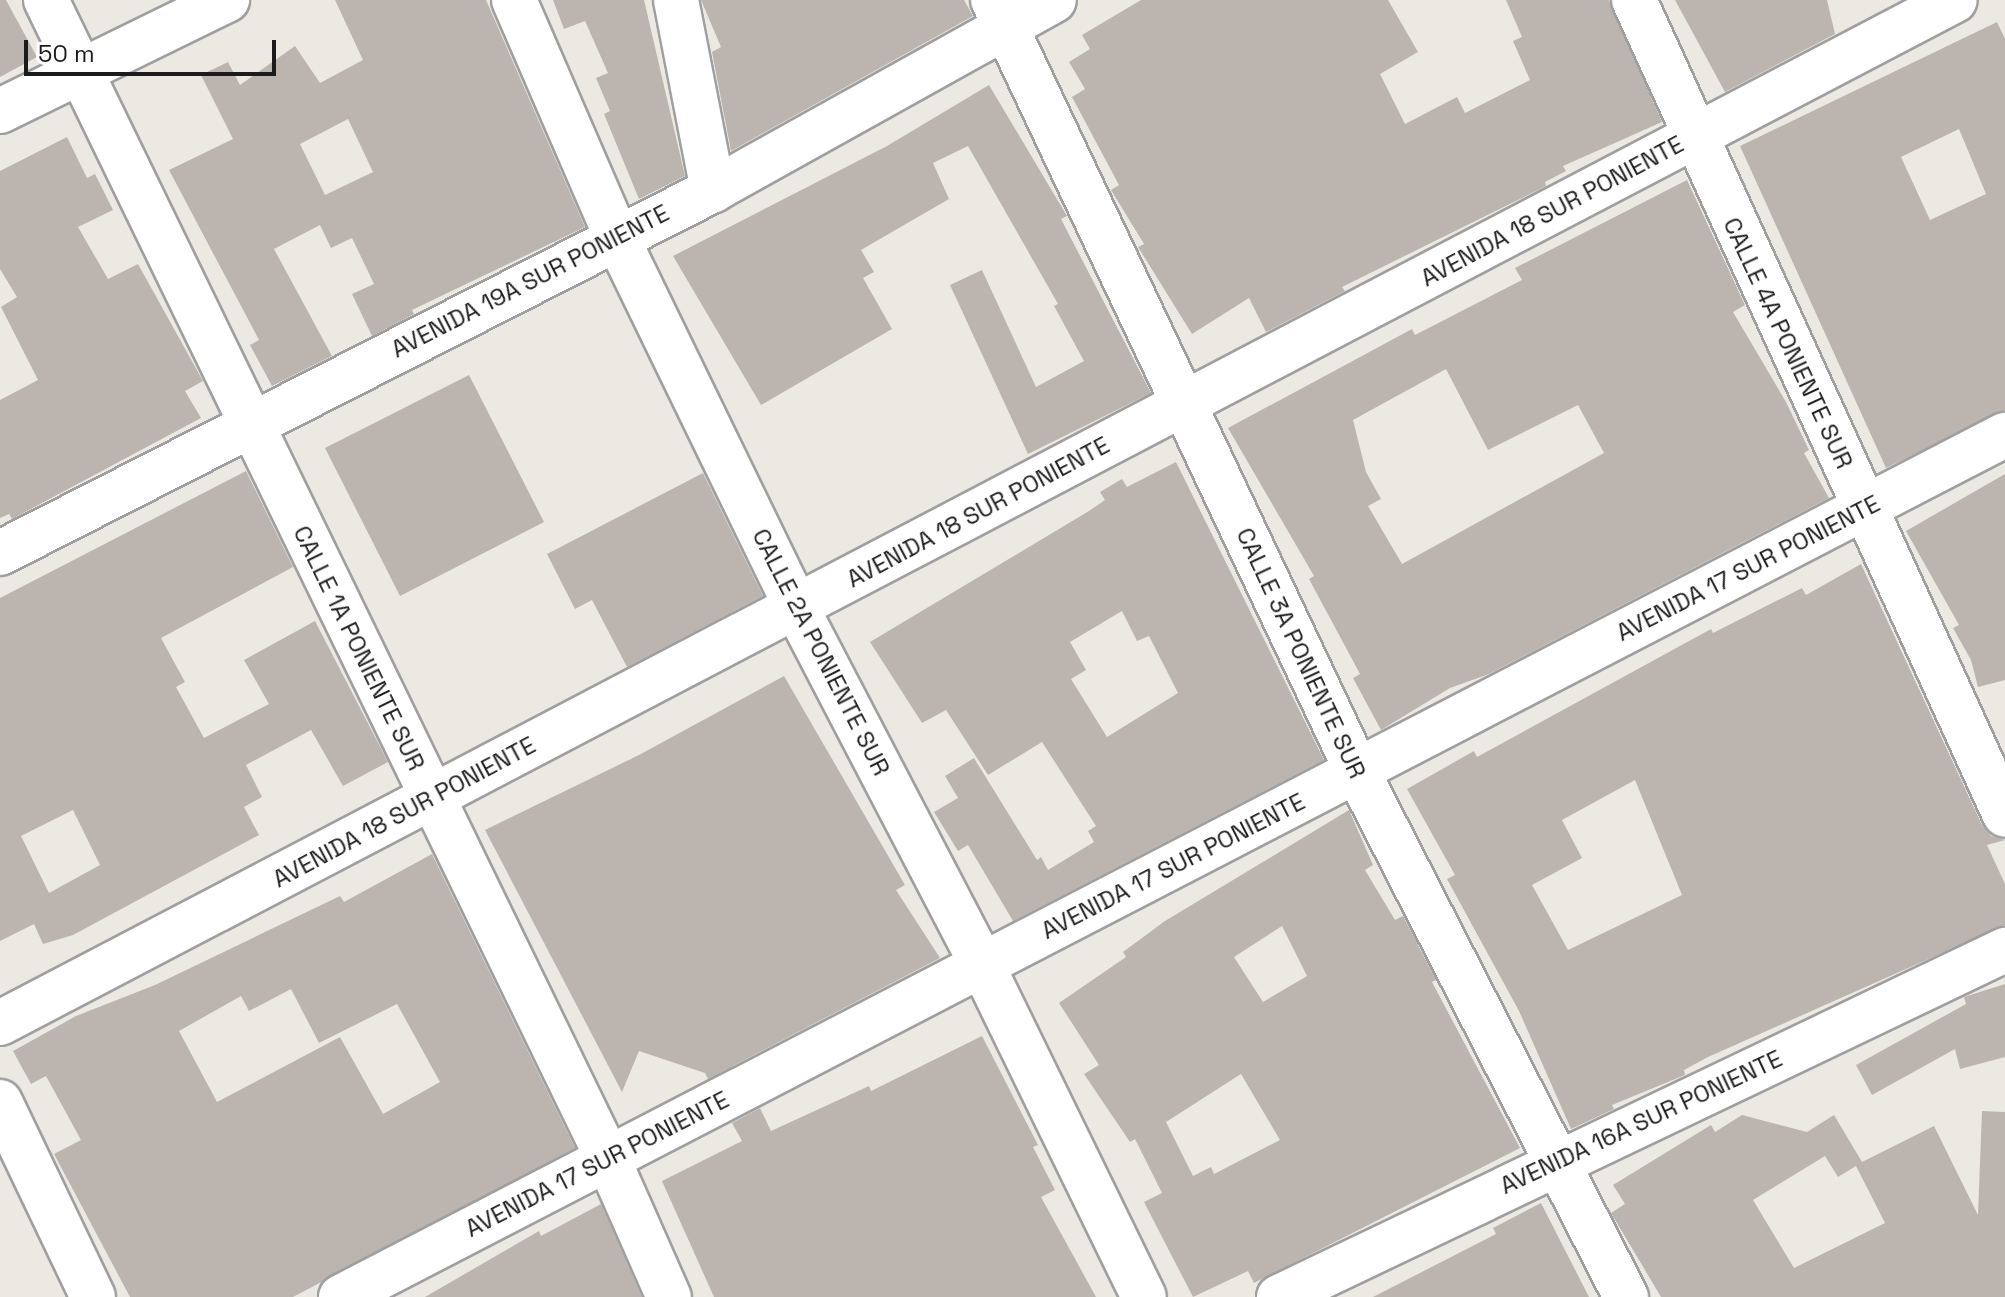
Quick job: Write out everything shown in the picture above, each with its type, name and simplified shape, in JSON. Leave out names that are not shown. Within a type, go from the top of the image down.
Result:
[{"type":"street","name":"CALLE 1A PONIENTE SUR","points":[[46,0],[608,1159],[669,1297]]},
{"type":"street","points":[[0,111],[227,0]]},
{"type":"street","name":"CALLE 2A PONIENTE SUR","points":[[514,0],[617,238],[796,607],[982,965],[1144,1297]]},
{"type":"street","points":[[676,0],[713,190]]},
{"type":"street","name":"AVENIDA 19A SUR PONIENTE","points":[[0,553],[250,422],[713,190],[999,13],[1054,0]]},
{"type":"street","name":"CALLE 4A PONIENTE SUR","points":[[1634,0],[2005,815]]},
{"type":"street","name":"AVENIDA 18 SUR PONIENTE","points":[[0,1023],[1955,0]]},
{"type":"street","name":"CALLE 3A PONIENTE SUR","points":[[999,13],[1357,771],[1559,1159],[1626,1297]]},
{"type":"street","name":"AVENIDA 17 SUR PONIENTE","points":[[341,1297],[2005,435]]},
{"type":"street","name":"AVENIDA 16A SUR PONIENTE","points":[[1279,1297],[1559,1159],[2005,950]]},
{"type":"street","points":[[0,1102],[93,1297]]},
{"type":"building","points":[[0,0],[6,0],[37,57],[0,77]]},
{"type":"building","points":[[335,0],[486,0],[585,227],[412,310],[414,314],[372,336],[352,294],[374,284],[352,238],[331,248],[320,225],[274,249],[332,356],[272,386],[250,345],[259,340],[169,170],[233,139],[201,75],[228,62],[240,85],[295,46],[320,83],[363,60]],"holes":[[[348,119],[373,172],[325,195],[300,144]]]},
{"type":"building","points":[[553,0],[644,0],[685,176],[639,199],[604,114],[610,111],[596,78],[608,73],[585,21],[564,29]]},
{"type":"building","points":[[701,0],[964,0],[973,16],[731,151],[712,52],[721,47]]},
{"type":"building","points":[[1141,0],[1388,0],[1418,52],[1380,74],[1405,124],[1457,97],[1465,113],[1530,80],[1513,41],[1522,37],[1506,0],[1609,0],[1662,122],[1563,166],[1566,171],[1545,182],[1546,186],[1342,287],[1345,291],[1266,332],[1249,298],[1192,334],[1138,247],[1144,244],[1111,190],[1119,185],[1072,97],[1085,89],[1069,62],[1090,49],[1082,35]]},
{"type":"building","points":[[1675,0],[1827,0],[1835,34],[1725,92]]},
{"type":"building","points":[[1997,22],[2005,39],[2005,410],[1886,468],[1740,146]],"holes":[[[1959,129],[1986,194],[1930,220],[1901,157]]]},
{"type":"building","points":[[989,85],[1067,216],[1061,219],[1151,393],[1028,454],[950,285],[982,270],[1036,387],[1084,361],[1054,306],[1058,304],[968,146],[933,163],[949,199],[861,250],[874,272],[863,278],[892,329],[761,405],[673,256],[887,146]]},
{"type":"building","points":[[67,137],[87,178],[95,174],[113,210],[78,227],[108,279],[138,264],[203,381],[185,391],[201,418],[12,519],[9,514],[0,518],[0,400],[38,380],[1,307],[17,297],[0,269],[0,171]]},
{"type":"building","points":[[1687,180],[1745,305],[1733,312],[1786,402],[1809,450],[1804,453],[1829,498],[1489,674],[1450,688],[1381,730],[1353,678],[1360,674],[1309,579],[1314,576],[1228,428],[1412,329],[1415,335],[1522,280],[1515,268]],"holes":[[[1446,369],[1488,450],[1578,405],[1604,453],[1402,564],[1368,506],[1381,499],[1366,472],[1353,420]]]},
{"type":"building","points":[[469,375],[544,522],[400,596],[325,448]]},
{"type":"building","points":[[1176,462],[1324,760],[1013,921],[968,845],[958,851],[934,812],[958,798],[945,776],[974,758],[1037,860],[1041,857],[1048,870],[1094,842],[1088,831],[1096,826],[1042,742],[988,775],[946,710],[922,723],[870,642],[1089,511],[1105,500],[1100,492],[1122,479],[1127,487]],"holes":[[[1122,611],[1137,641],[1149,636],[1178,693],[1107,737],[1071,679],[1086,670],[1070,642]]]},
{"type":"building","points":[[246,471],[293,567],[161,638],[185,682],[176,687],[204,738],[269,704],[244,660],[315,621],[388,762],[343,786],[311,730],[246,765],[262,797],[244,807],[259,835],[73,935],[43,944],[34,924],[0,941],[0,598]],"holes":[[[73,810],[100,865],[49,893],[21,836]]]},
{"type":"building","points":[[703,473],[763,596],[627,667],[592,600],[575,609],[547,554]]},
{"type":"building","points":[[2005,474],[2005,680],[1978,687],[1971,660],[1953,628],[1959,625],[1906,531]]},
{"type":"building","points":[[1861,564],[1982,825],[1991,836],[2005,840],[1987,845],[2005,884],[2005,925],[1708,1057],[1684,1070],[1685,1075],[1612,1105],[1614,1109],[1571,1129],[1519,1011],[1447,879],[1455,875],[1407,789],[1474,751],[1477,757],[1711,629],[1713,633],[1802,588],[1806,595]],"holes":[[[1635,780],[1682,895],[1568,950],[1532,885],[1582,858],[1562,820]]]},
{"type":"building","points":[[784,676],[905,885],[896,890],[940,958],[708,1079],[705,1073],[639,1051],[622,1092],[485,830],[639,755]]},
{"type":"building","points":[[1349,810],[1373,865],[1365,870],[1395,920],[1403,916],[1436,980],[1432,982],[1520,1148],[1254,1283],[1248,1271],[1193,1297],[1144,1202],[1162,1193],[1135,1139],[1130,1142],[1084,1074],[1099,1065],[1059,1003],[1126,957],[1123,952],[1165,921]],"holes":[[[1282,926],[1307,976],[1263,1002],[1234,957]],[[1241,1074],[1280,1140],[1214,1174],[1211,1167],[1193,1176],[1166,1122]]]},
{"type":"building","points":[[432,854],[575,1148],[293,1297],[130,1297],[54,1154],[81,1140],[46,1076],[31,1084],[13,1051],[76,1016],[155,985],[340,896],[344,902]],"holes":[[[291,989],[319,1043],[397,1004],[440,1082],[383,1114],[340,1037],[217,1102],[179,1031],[241,996],[249,1011]]]},
{"type":"building","points":[[2005,984],[2005,1057],[1960,1069],[1955,1049],[1872,1095],[1856,1065],[1966,1004],[1964,997]]},
{"type":"building","points":[[982,1036],[1038,1145],[1033,1147],[1055,1190],[1041,1197],[1096,1297],[714,1297],[662,1181],[742,1141],[732,1123],[760,1108],[771,1131],[869,1086],[871,1091]]},
{"type":"building","points":[[1982,1111],[2005,1112],[2005,1297],[1661,1297],[1611,1213],[1625,1204],[1613,1185],[1711,1125],[1715,1132],[1742,1115],[1807,1132],[1834,1115],[1862,1162],[1934,1126],[1978,1215]],"holes":[[[1825,1156],[1838,1177],[1856,1166],[1885,1223],[1794,1268],[1753,1200]]]},
{"type":"building","points":[[1541,1203],[1589,1297],[1373,1297],[1496,1234],[1493,1228]]},
{"type":"building","points":[[601,1204],[642,1297],[425,1297],[539,1231],[541,1236]]}]
